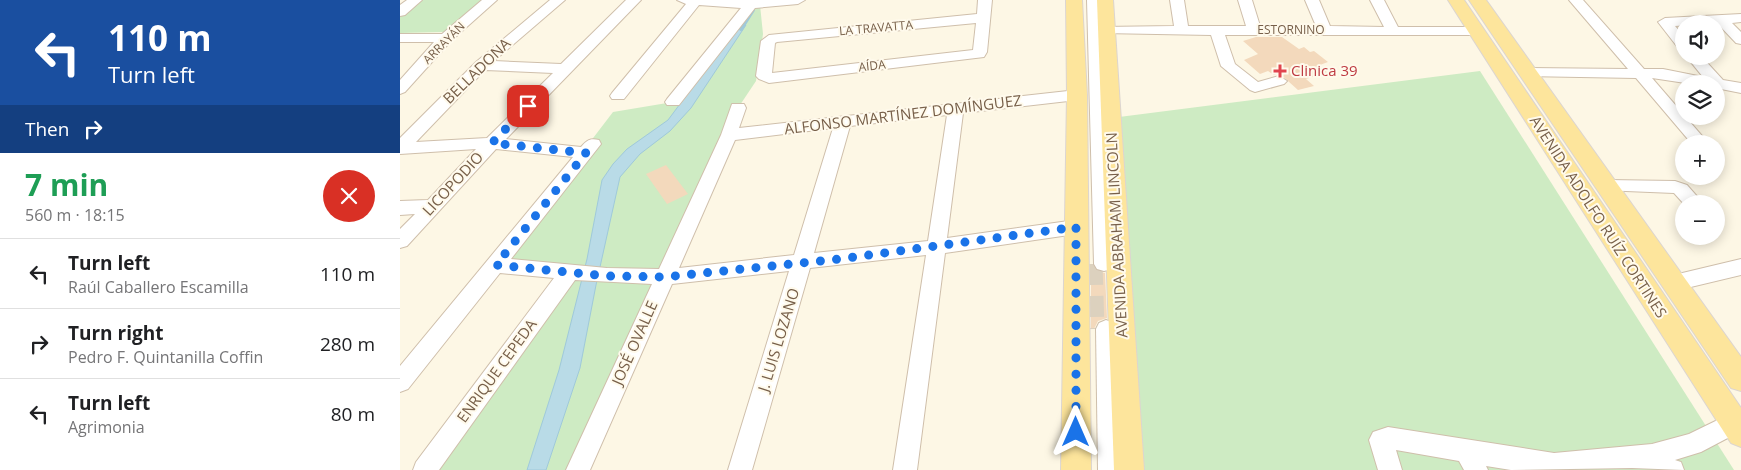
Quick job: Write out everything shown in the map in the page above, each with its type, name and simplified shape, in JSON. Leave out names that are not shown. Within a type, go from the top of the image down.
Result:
[{"type":"main road","points":[[1074,0],[1076,95],[1076,470]]},
{"type":"main road","name":"AVENIDA ABRAHAM LINCOLN","points":[[1105,0],[1129,470]]},
{"type":"main road","name":"AVENIDA ADOLFO RUÍZ CORTINES","points":[[1456,0],[1738,428]]},
{"type":"main road","name":"AVENIDA ADOLFO RUÍZ CORTINES","points":[[1477,0],[1741,379]]},
{"type":"street","points":[[400,12],[415,0]]},
{"type":"street","name":"ARRAYÁN","points":[[400,89],[446,38],[490,0]]},
{"type":"street","name":"BELLADONA","points":[[400,148],[481,65],[558,0]]},
{"type":"street","name":"LICOPODIO","points":[[400,241],[492,143],[634,0]]},
{"type":"street","points":[[680,0],[751,2],[798,0]]},
{"type":"street","points":[[618,96],[696,0]]},
{"type":"street","points":[[983,18],[985,0]]},
{"type":"street","points":[[1087,0],[1098,264],[1094,0]]},
{"type":"street","points":[[1177,0],[1182,29]]},
{"type":"street","points":[[1245,0],[1254,30]]},
{"type":"street","points":[[1312,0],[1324,30]]},
{"type":"street","points":[[1377,0],[1393,30]]},
{"type":"street","points":[[1576,0],[1693,135]]},
{"type":"street","points":[[673,102],[751,2]]},
{"type":"street","name":"LA TRAVATTA","points":[[770,40],[983,18]]},
{"type":"street","name":"AÍDA","points":[[770,40],[764,76],[766,78],[979,54],[983,18]]},
{"type":"street","points":[[1725,21],[1741,18]]},
{"type":"street","points":[[1675,22],[1665,22],[1675,35]]},
{"type":"street","points":[[1725,24],[1741,40]]},
{"type":"street","name":"ESTORNINO","points":[[1106,30],[1475,30]]},
{"type":"street","points":[[1217,30],[1228,66],[1255,87],[1279,81]]},
{"type":"street","points":[[400,38],[446,38]]},
{"type":"street","points":[[481,65],[564,69]]},
{"type":"street","points":[[1701,65],[1710,75]]},
{"type":"street","points":[[1528,73],[1638,72],[1675,76]]},
{"type":"street","points":[[1725,85],[1741,88]]},
{"type":"street","name":"ALFONSO MARTÍNEZ DOMÍNGUEZ","points":[[729,135],[1076,95]]},
{"type":"street","name":"JOSÉ OVALLE","points":[[578,470],[729,135],[738,108]]},
{"type":"street","points":[[905,470],[956,108]]},
{"type":"street","name":"J. LUIS LOZANO","points":[[740,470],[843,123]]},
{"type":"street","points":[[400,148],[492,143],[590,149],[400,382]]},
{"type":"street","points":[[1608,186],[1675,187],[1681,189],[1687,195]]},
{"type":"street","points":[[400,208],[434,206]]},
{"type":"street","points":[[496,265],[607,276],[665,277],[802,264],[936,248],[1076,227]]},
{"type":"street","points":[[1674,283],[1741,267]]},
{"type":"street","name":"ENRIQUE CEPEDA","points":[[426,470],[574,273]]},
{"type":"street","points":[[1097,470],[1100,329]]},
{"type":"street","points":[[1100,329],[1110,470]]},
{"type":"street","points":[[1390,470],[1381,440],[1388,438],[1471,460],[1554,464],[1652,455],[1693,444],[1738,428]]},
{"type":"street","points":[[1631,457],[1672,470]]},
{"type":"green space","points":[[423,0],[482,0],[444,32],[400,33],[400,17]]},
{"type":"green space","points":[[749,4],[760,5],[763,34],[756,81],[738,108],[578,470],[425,470],[568,273],[496,265],[613,112],[673,102]]},
{"type":"green space","points":[[1480,71],[1734,470],[1140,470],[1119,117]]},
{"type":"water","points":[[739,25],[746,25],[691,108],[670,131],[640,154],[620,177],[580,368],[546,470],[527,470],[559,370],[587,259],[602,180],[627,149],[668,120]]},
{"type":"building","points":[[1256,37],[1282,37],[1299,49],[1304,47],[1310,52],[1314,51],[1328,62],[1317,66],[1327,72],[1306,79],[1314,86],[1298,90],[1279,73],[1274,75],[1268,71],[1260,74],[1244,60],[1258,54],[1243,41]]},
{"type":"building","points":[[666,165],[688,194],[667,204],[646,174]]},
{"type":"building","points":[[1091,264],[1096,271],[1105,273],[1107,318],[1098,321],[1094,329],[1091,329]]},
{"type":"waterway","points":[[741,29],[753,10]]},
{"type":"tunnel","points":[[1092,264],[1094,329]]},
{"type":"place","name":"Clinica 39","points":[[1280,71]]},
{"type":"route","points":[[528,106],[492,143],[586,153],[496,265],[607,276],[665,277],[802,264],[936,248],[1076,227],[1076,432]]}]
